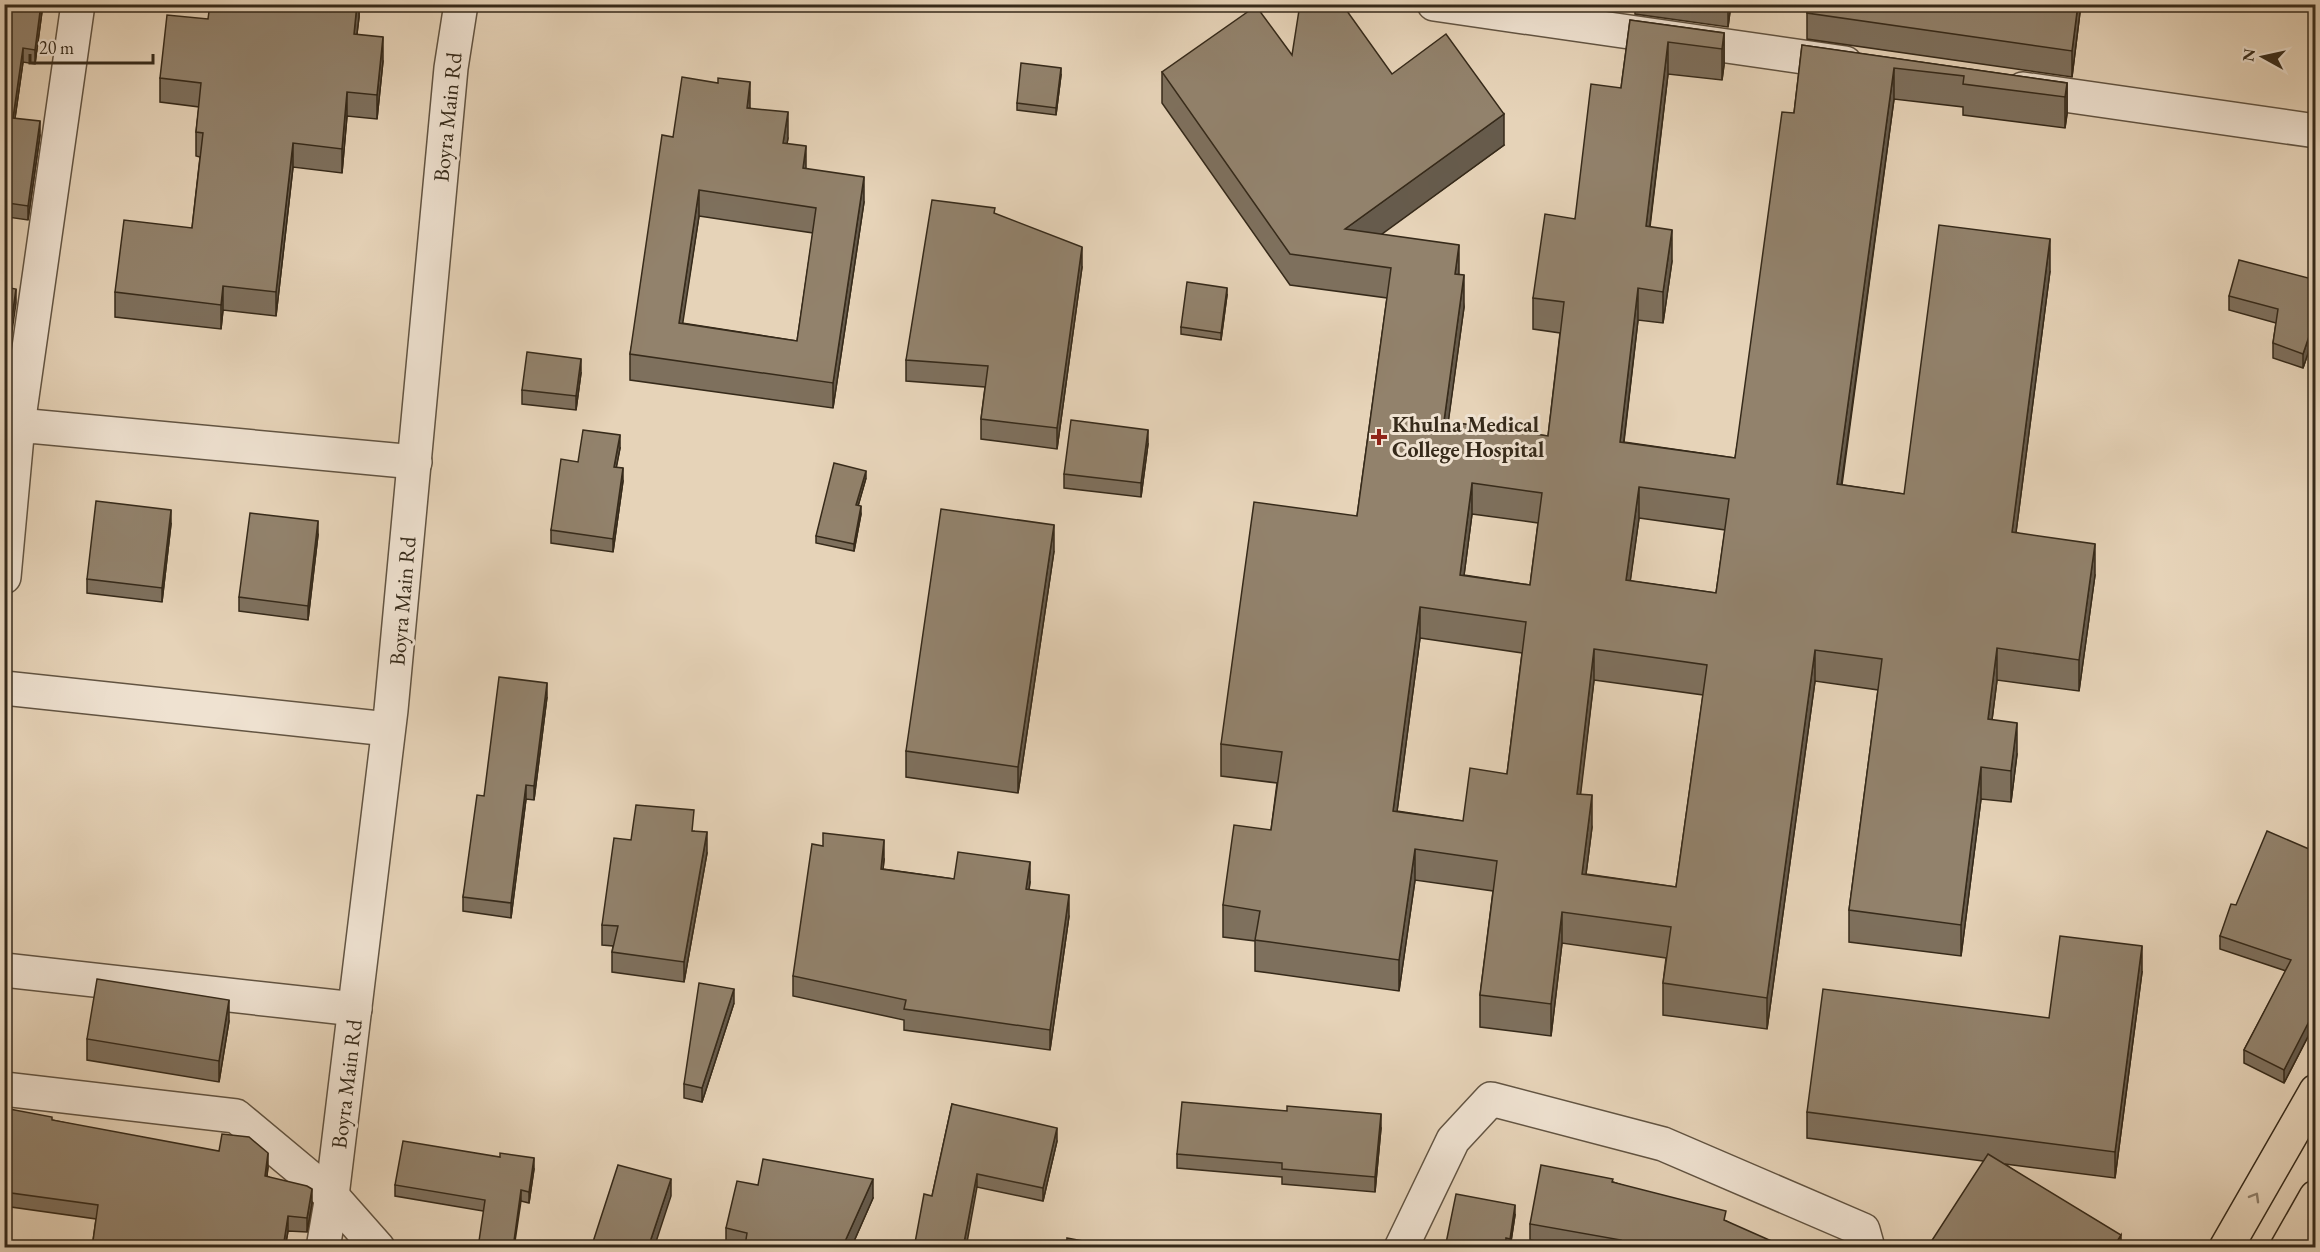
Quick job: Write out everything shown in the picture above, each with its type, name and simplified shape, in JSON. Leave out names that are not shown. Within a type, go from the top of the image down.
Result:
[{"type":"main road","points":[[2226,1248],[2316,1091]]},
{"type":"main road","points":[[2287,1248],[2316,1197]]},
{"type":"street","points":[[4,577],[11,424],[78,4]]},
{"type":"street","name":"Boyra Main Rd","points":[[323,1248],[332,1196],[388,729],[451,68],[461,4]]},
{"type":"street","points":[[1434,4],[1878,68]]},
{"type":"street","points":[[1995,85],[2316,131]]},
{"type":"street","points":[[11,424],[415,462]]},
{"type":"street","points":[[4,688],[388,729]]},
{"type":"street","points":[[4,970],[355,1009]]},
{"type":"street","points":[[4,1089],[236,1116],[332,1196],[378,1248]]},
{"type":"street","points":[[1401,1248],[1453,1140],[1491,1099],[1663,1144],[1863,1230],[1868,1248]]},
{"type":"building","points":[[4,4],[41,4],[35,50],[23,48],[13,118],[40,121],[28,206],[8,203],[7,213],[4,213]]},
{"type":"building","points":[[210,4],[357,4],[354,34],[383,37],[377,95],[347,92],[342,149],[293,143],[276,292],[223,286],[221,305],[115,292],[124,220],[192,228],[203,133],[196,132],[201,83],[160,78],[167,15],[208,19]]},
{"type":"building","points":[[1300,4],[1342,4],[1392,74],[1446,34],[1504,114],[1345,229],[1459,245],[1455,274],[1464,275],[1444,421],[1548,436],[1564,302],[1533,298],[1545,214],[1575,219],[1591,84],[1621,88],[1630,20],[1724,33],[1722,49],[1668,42],[1646,226],[1672,230],[1663,292],[1638,288],[1620,442],[1735,458],[1782,112],[1794,113],[1802,45],[2067,83],[2065,97],[1963,84],[1964,76],[1894,68],[1837,484],[1904,494],[1939,225],[2050,239],[2012,532],[2095,544],[2079,660],[1997,648],[1988,719],[2017,723],[2011,771],[1981,767],[1961,925],[1849,910],[1882,659],[1815,650],[1767,998],[1663,983],[1671,927],[1562,912],[1551,1004],[1480,995],[1497,861],[1415,849],[1399,960],[1255,940],[1260,911],[1223,905],[1234,825],[1271,830],[1282,752],[1221,744],[1254,502],[1357,516],[1391,268],[1290,254],[1162,72],[1256,6],[1292,55]],"holes":[[[1472,483],[1542,493],[1530,585],[1460,575]],[[1639,487],[1729,499],[1716,593],[1626,580]],[[1420,607],[1526,622],[1507,774],[1470,768],[1463,821],[1393,811]],[[1594,649],[1707,665],[1676,887],[1582,874],[1592,795],[1577,794]]]},
{"type":"building","points":[[1808,4],[2078,4],[2072,51],[1807,13]]},
{"type":"building","points":[[1021,63],[1061,68],[1056,108],[1017,103]]},
{"type":"building","points":[[682,77],[718,83],[718,78],[750,82],[747,108],[788,112],[783,143],[806,146],[803,168],[864,177],[833,383],[630,354],[662,135],[673,137]],"holes":[[[699,190],[816,208],[797,341],[679,323]]]},
{"type":"building","points":[[932,200],[995,208],[994,213],[1082,247],[1057,428],[981,419],[988,366],[906,360]]},
{"type":"building","points":[[2239,260],[2316,280],[2316,316],[2303,354],[2273,343],[2278,309],[2229,296]]},
{"type":"building","points":[[1187,282],[1227,288],[1221,333],[1181,327]]},
{"type":"building","points":[[4,287],[16,289],[4,373]]},
{"type":"building","points":[[527,352],[581,359],[576,396],[522,390]]},
{"type":"building","points":[[1071,420],[1148,430],[1141,483],[1064,474]]},
{"type":"building","points":[[583,430],[620,435],[614,467],[623,468],[613,539],[551,530],[561,459],[578,462]]},
{"type":"building","points":[[834,463],[866,471],[856,505],[861,506],[854,544],[816,536]]},
{"type":"building","points":[[96,501],[171,510],[162,588],[87,579]]},
{"type":"building","points":[[941,509],[1054,525],[1018,767],[906,751]]},
{"type":"building","points":[[250,513],[318,521],[308,606],[239,597]]},
{"type":"building","points":[[499,677],[547,683],[534,786],[526,785],[511,903],[463,897],[477,795],[484,796]]},
{"type":"building","points":[[636,805],[694,810],[692,831],[707,832],[684,962],[612,952],[618,926],[602,925],[614,838],[631,840]]},
{"type":"building","points":[[2267,831],[2316,852],[2316,1008],[2284,1070],[2244,1050],[2291,960],[2220,936],[2231,904],[2236,905]]},
{"type":"building","points":[[823,833],[884,840],[881,869],[954,879],[958,852],[1030,862],[1026,889],[1069,895],[1050,1030],[904,1009],[906,1000],[793,976],[812,844],[823,846]]},
{"type":"building","points":[[2060,936],[2142,946],[2115,1152],[1807,1112],[1823,989],[2049,1018]]},
{"type":"building","points":[[97,979],[229,1000],[219,1061],[87,1039]]},
{"type":"building","points":[[699,983],[734,989],[702,1088],[684,1084]]},
{"type":"building","points":[[1182,1102],[1287,1111],[1287,1106],[1381,1114],[1375,1177],[1282,1169],[1282,1163],[1177,1154]]},
{"type":"building","points":[[952,1104],[1057,1128],[1043,1188],[977,1174],[963,1248],[914,1248],[924,1194],[932,1196]]},
{"type":"building","points":[[4,1108],[52,1117],[52,1120],[219,1151],[222,1134],[249,1137],[268,1153],[265,1176],[312,1189],[307,1218],[288,1216],[283,1248],[248,1246],[248,1248],[92,1248],[98,1205],[4,1192]]},
{"type":"building","points":[[403,1141],[500,1157],[500,1153],[534,1158],[529,1192],[521,1190],[513,1248],[478,1248],[485,1200],[395,1185]]},
{"type":"building","points":[[1988,1154],[2121,1235],[2113,1248],[1927,1248]]},
{"type":"building","points":[[763,1159],[873,1179],[842,1248],[750,1248],[745,1246],[747,1233],[726,1228],[737,1181],[758,1185]]},
{"type":"building","points":[[618,1165],[671,1179],[648,1248],[591,1248]]},
{"type":"building","points":[[1541,1165],[1613,1179],[1612,1182],[1726,1211],[1724,1220],[1776,1243],[1775,1248],[1619,1248],[1621,1240],[1530,1224]]},
{"type":"building","points":[[1456,1194],[1515,1205],[1510,1239],[1506,1238],[1505,1248],[1445,1248]]},
{"type":"building","points":[[1067,1238],[1105,1245],[1105,1248],[1066,1248]]},
{"type":"building","points":[[1426,1245],[1443,1248],[1426,1248]]},
{"type":"place","name":"Khulna Medical College Hospital","points":[[1379,437]]}]
